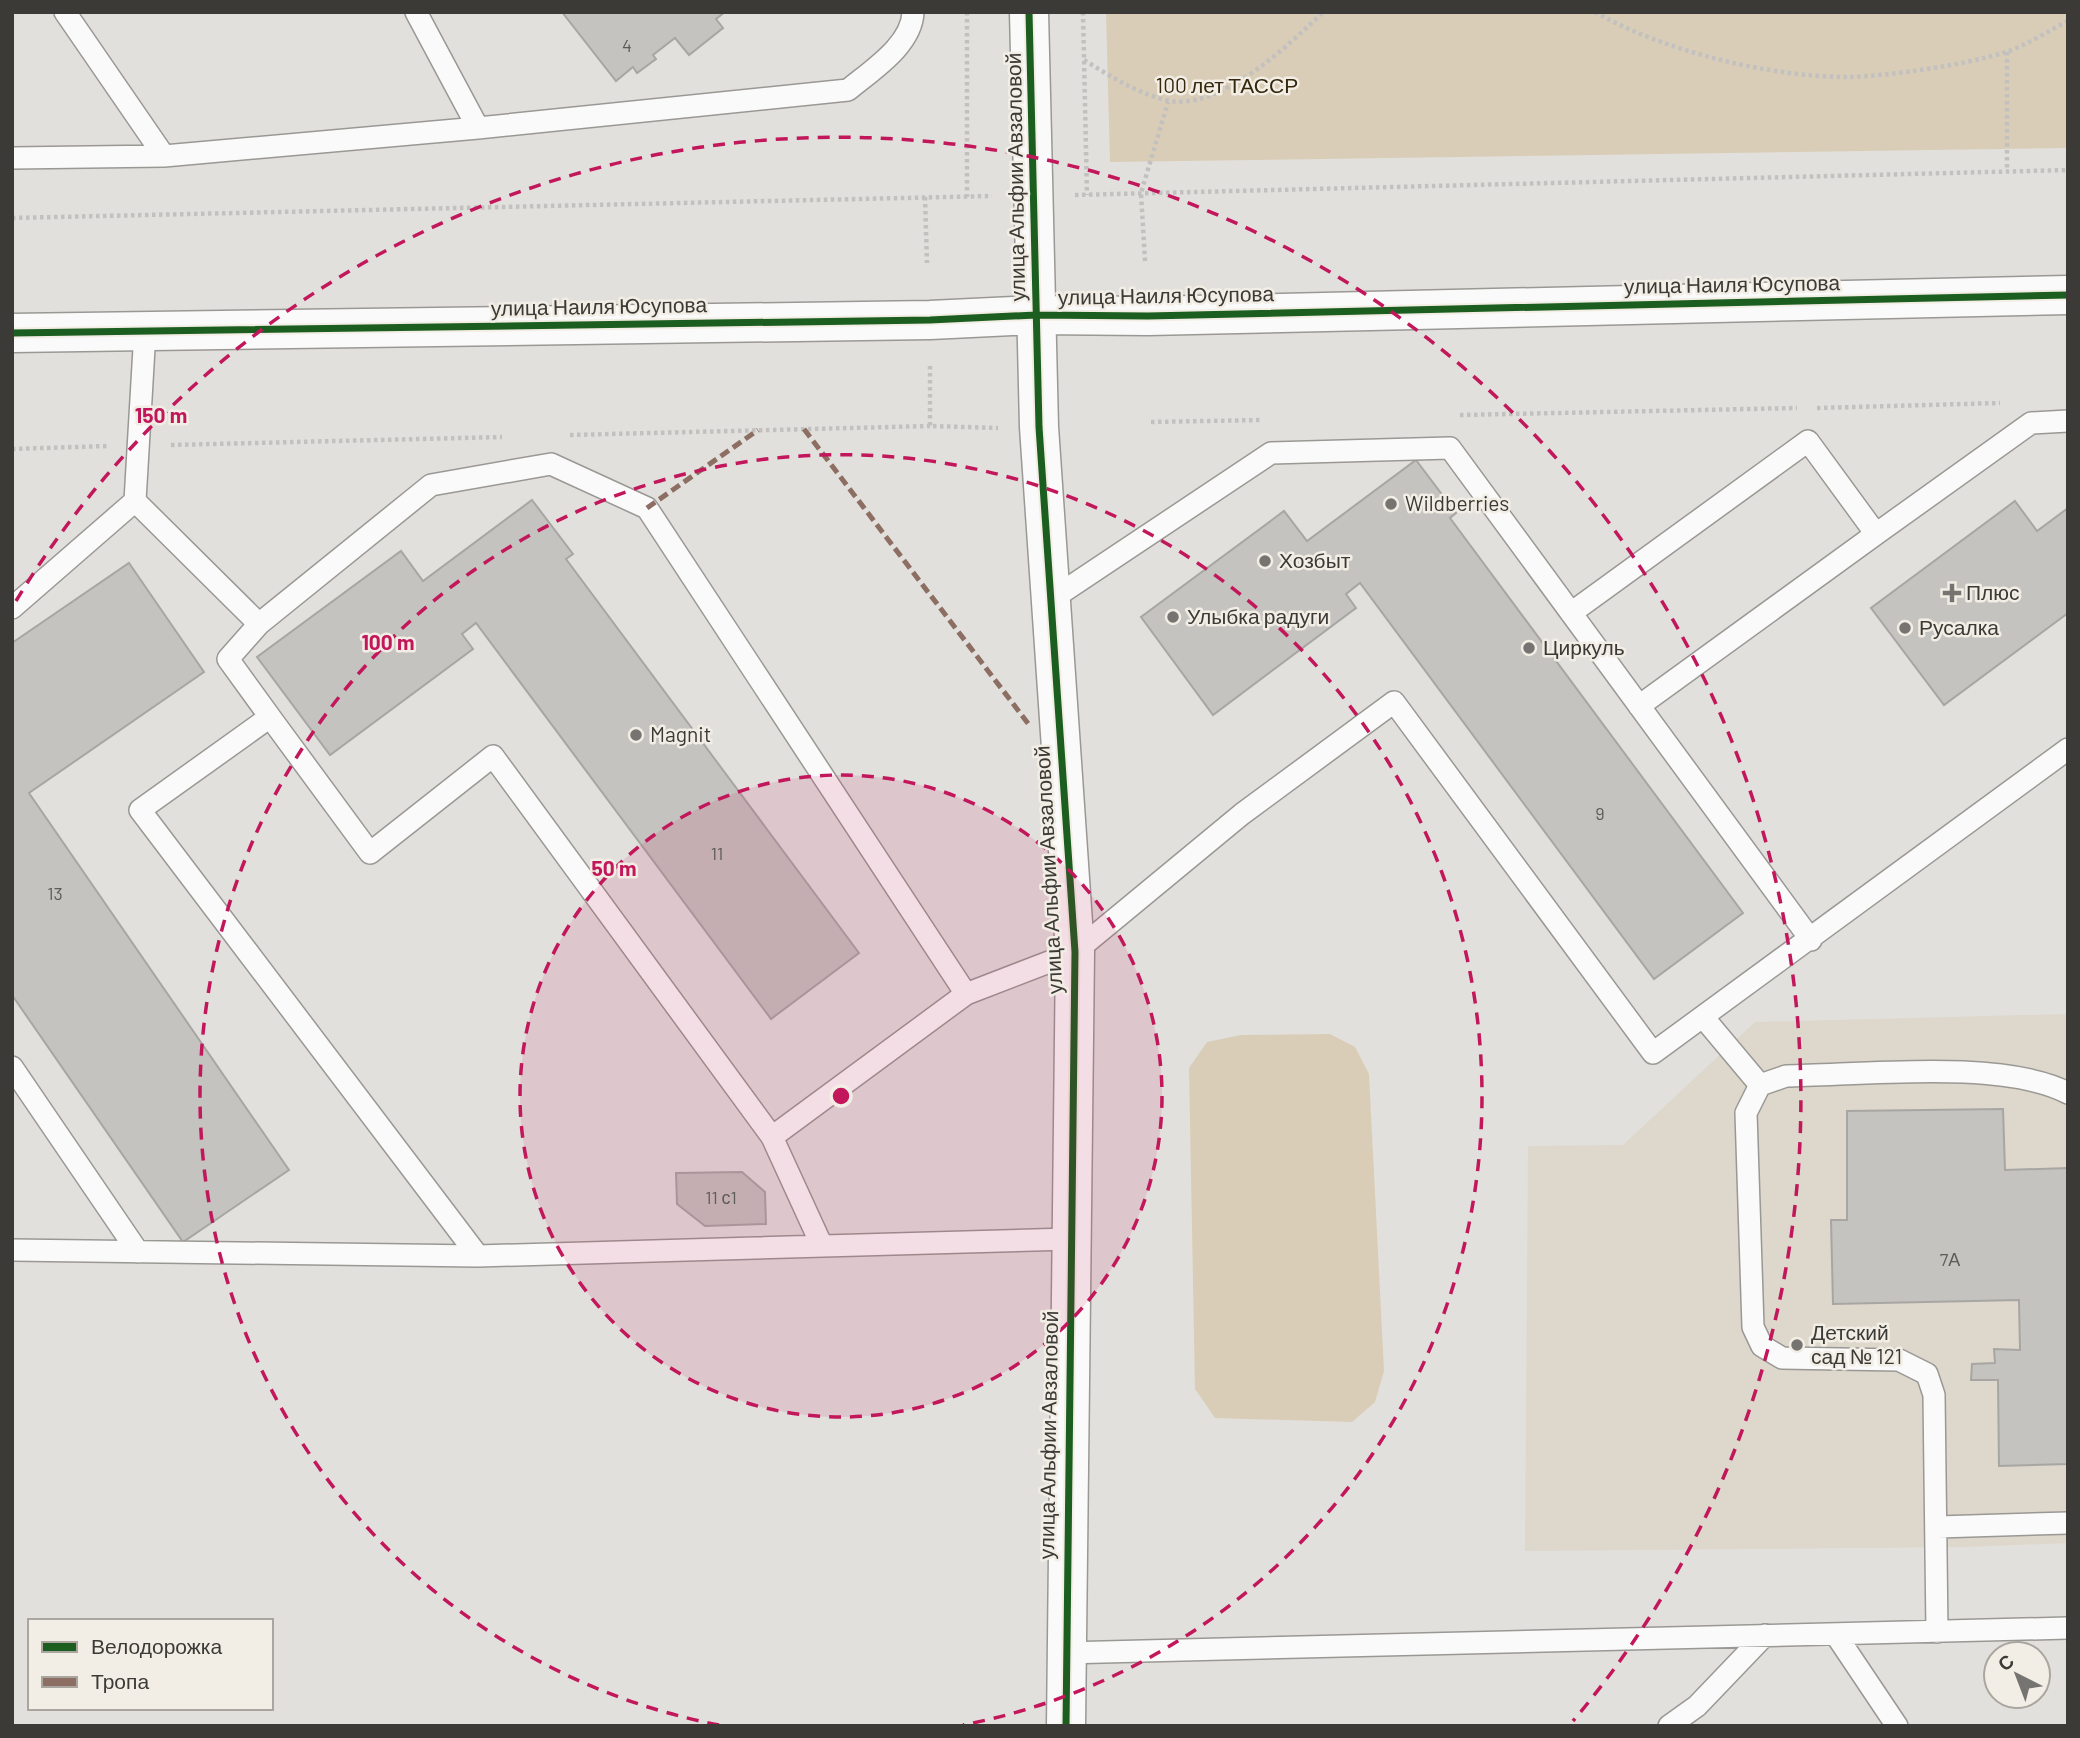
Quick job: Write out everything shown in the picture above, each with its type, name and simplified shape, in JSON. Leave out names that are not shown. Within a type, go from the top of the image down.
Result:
[{"type":"street","name":"улица Альфии Авзаловой","points":[[1029,12],[1039,427],[1075,952],[1064,1653],[1066,1726]]},
{"type":"street","name":"улица Наиля Юсупова","points":[[12,333],[902,320],[1037,315],[1147,316],[2068,295]]},
{"type":"lane","points":[[65,12],[163,156]]},
{"type":"lane","points":[[416,12],[478,128]]},
{"type":"lane","points":[[12,158],[163,156],[478,128],[848,90],[884,61],[913,27],[913,12]]},
{"type":"lane","points":[[12,608],[135,501],[145,331]]},
{"type":"lane","points":[[1639,706],[2031,423],[2068,421]]},
{"type":"lane","points":[[1571,613],[1808,441],[1876,534]]},
{"type":"lane","points":[[1049,601],[1271,453],[1450,448],[1811,940]]},
{"type":"lane","points":[[822,1246],[772,1137],[493,757],[370,853],[228,659],[259,624],[431,485],[551,464],[648,508],[966,994]]},
{"type":"lane","points":[[135,501],[259,624]]},
{"type":"lane","points":[[772,1137],[966,994],[1075,952],[1242,814],[1394,702],[1653,1053],[1811,940],[2068,748]]},
{"type":"lane","points":[[270,717],[140,810],[478,1256]]},
{"type":"lane","points":[[1703,1017],[1760,1085]]},
{"type":"lane","points":[[12,1067],[138,1252]]},
{"type":"lane","points":[[1937,1632],[1938,1527],[1934,1395],[1927,1374],[1899,1360],[1782,1358],[1762,1346],[1754,1327],[1746,1114],[1760,1085],[1786,1076],[1986,1072],[2052,1085],[2068,1093]]},
{"type":"lane","points":[[12,1250],[478,1256],[1069,1239]]},
{"type":"lane","points":[[1938,1527],[2068,1523]]},
{"type":"lane","points":[[1064,1653],[2068,1628]]},
{"type":"lane","points":[[1836,1634],[1897,1726]]},
{"type":"lane","points":[[1669,1726],[1697,1706],[1765,1635]]},
{"type":"path","points":[[967,12],[967,197]]},
{"type":"path","points":[[1083,12],[1087,195]]},
{"type":"path","points":[[1084,60],[1133,89],[1168,101],[1212,97],[1250,76],[1323,12]]},
{"type":"path","points":[[1595,12],[1615,24],[1693,51],[1774,69],[1847,76],[1928,68],[2007,51],[2068,20]]},
{"type":"path","points":[[2007,51],[2007,171]]},
{"type":"path","points":[[1145,261],[1141,193],[1168,101]]},
{"type":"path","points":[[1063,196],[2068,170]]},
{"type":"path","points":[[12,218],[1003,196]]},
{"type":"path","points":[[925,197],[927,263]]},
{"type":"path","points":[[930,366],[930,426]]},
{"type":"path","points":[[1457,415],[2012,403]]},
{"type":"path","points":[[1151,422],[1276,419]]},
{"type":"path","points":[[565,435],[930,426],[1009,428]]},
{"type":"path","points":[[12,449],[510,436]]},
{"type":"shaded area","name":"Детский сад № 121","points":[[2068,1014],[2068,1543],[1966,1547],[1525,1551],[1528,1146],[1623,1145],[1755,1022]]},
{"type":"green space","name":"100 лет ТАССР","points":[[1106,12],[2068,12],[2068,148],[1110,162]]},
{"type":"green space","points":[[1330,1034],[1355,1047],[1369,1074],[1384,1371],[1375,1402],[1352,1422],[1215,1418],[1195,1389],[1189,1068],[1207,1042],[1241,1035]]},
{"type":"building","points":[[562,12],[725,12],[716,19],[723,28],[689,55],[675,38],[653,55],[656,59],[637,73],[633,67],[616,81]]},
{"type":"building","points":[[1416,460],[1456,513],[1450,518],[1743,913],[1654,979],[1360,583],[1346,594],[1356,608],[1213,715],[1141,617],[1284,511],[1307,541]]},
{"type":"building","points":[[532,500],[573,554],[566,559],[859,953],[771,1019],[476,623],[462,634],[473,649],[330,755],[257,657],[401,551],[423,581]]},
{"type":"building","points":[[2015,501],[2037,531],[2068,508],[2068,613],[1944,705],[1871,608]]},
{"type":"building","points":[[129,563],[204,672],[29,793],[289,1170],[183,1242],[12,995],[12,643]]},
{"type":"building","points":[[2003,1109],[2005,1170],[2068,1168],[2068,1464],[1999,1466],[1998,1380],[1971,1380],[1972,1364],[1995,1363],[1994,1349],[2020,1350],[2019,1300],[1833,1304],[1831,1220],[1847,1220],[1847,1111]]},
{"type":"building","points":[[742,1172],[765,1192],[766,1224],[705,1226],[677,1204],[676,1173]]},
{"type":"marked path","points":[[804,429],[1030,726]]},
{"type":"marked path","points":[[647,508],[758,430]]},
{"type":"cycle path","points":[[1029,12],[1039,427],[1075,952],[1066,1726]]},
{"type":"cycle path","points":[[12,333],[930,320],[1036,315],[1148,316],[2068,295]]},
{"type":"place","name":"Wildberries","points":[[1391,504]]},
{"type":"place","name":"Хозбыт","points":[[1265,561]]},
{"type":"place","name":"Плюс","points":[[1952,593]]},
{"type":"place","name":"Улыбка радуги","points":[[1173,617]]},
{"type":"place","name":"Русалка","points":[[1905,628]]},
{"type":"place","name":"Циркуль","points":[[1529,648]]},
{"type":"place","name":"Magnit","points":[[636,735]]},
{"type":"place","name":"Детский сад № 121","points":[[1797,1345]]}]
